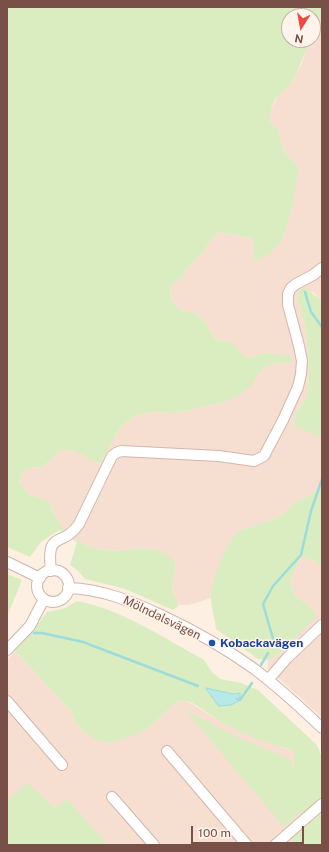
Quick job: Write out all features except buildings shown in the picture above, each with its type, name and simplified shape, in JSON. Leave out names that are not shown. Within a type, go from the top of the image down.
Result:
[{"type":"street","points":[[51,571],[50,555],[53,544],[58,539],[74,531],[79,524],[112,456],[116,453],[219,456],[254,461],[264,456],[298,387],[302,361],[288,305],[288,294],[291,288],[296,284],[313,275],[322,268]]},
{"type":"street","points":[[7,562],[40,578]]},
{"type":"street","points":[[51,571],[64,575],[68,581],[68,588],[66,595],[59,600],[50,602],[44,599],[38,591],[37,585],[40,578],[45,573],[51,571]]},
{"type":"street","name":"Mölndalsvägen","points":[[68,588],[107,593],[138,604],[195,632],[252,667],[322,728]]},
{"type":"street","points":[[7,650],[30,626],[44,599]]},
{"type":"street","points":[[268,680],[287,658],[322,625]]},
{"type":"street","points":[[7,701],[62,765]]},
{"type":"street","points":[[167,752],[247,845]]},
{"type":"street","points":[[112,797],[154,845]]},
{"type":"street","points":[[275,845],[322,804]]},
{"type":"shaded area","points":[[321,37],[322,301],[313,292],[299,291],[297,299],[305,326],[309,365],[308,395],[294,418],[322,437],[322,484],[317,491],[294,503],[282,515],[272,520],[236,532],[215,578],[211,598],[189,605],[179,605],[172,589],[176,563],[151,549],[142,548],[112,551],[93,548],[80,542],[62,527],[48,501],[29,494],[19,483],[22,472],[30,468],[42,467],[62,450],[71,450],[100,464],[120,428],[134,416],[151,412],[176,413],[221,403],[257,377],[263,368],[271,364],[286,363],[263,353],[248,358],[239,352],[233,343],[216,340],[203,319],[195,313],[180,310],[172,301],[170,287],[182,277],[190,265],[203,252],[218,232],[252,238],[254,260],[283,239],[292,209],[292,161],[283,148],[278,130],[269,121],[270,111],[279,93],[291,84],[302,63],[307,48],[321,48]]},
{"type":"shaded area","points":[[301,555],[322,565],[322,718],[268,668],[268,660],[280,653],[315,611],[295,595],[290,581]]},
{"type":"shaded area","points":[[15,651],[71,711],[76,724],[85,733],[151,726],[177,701],[183,700],[223,723],[245,733],[284,748],[294,750],[294,788],[319,816],[322,830],[322,845],[7,845],[7,661]]},
{"type":"green space","points":[[7,7],[322,7],[321,37],[321,8],[281,8],[281,48],[308,48],[291,84],[275,99],[269,117],[269,121],[278,130],[283,148],[292,161],[299,167],[292,209],[283,239],[269,255],[254,260],[252,238],[218,232],[203,252],[190,265],[182,277],[170,287],[172,301],[180,310],[195,313],[203,319],[216,340],[233,342],[239,352],[248,358],[263,353],[291,356],[292,361],[271,364],[263,368],[250,387],[239,395],[221,403],[176,413],[151,412],[134,416],[120,428],[100,464],[71,450],[62,450],[42,467],[30,468],[22,472],[19,483],[29,494],[48,501],[62,527],[80,542],[93,548],[112,551],[142,548],[165,553],[176,563],[172,589],[179,605],[173,610],[125,589],[85,579],[70,565],[77,542],[59,530],[41,542],[30,557],[7,547]]},
{"type":"green space","points":[[302,288],[307,289],[322,301],[322,437],[295,427],[294,418],[308,395],[309,365],[305,326],[297,299],[299,291]]},
{"type":"green space","points":[[322,484],[322,565],[301,555],[290,581],[295,595],[315,611],[315,618],[280,653],[268,660],[258,659],[216,629],[211,598],[213,581],[223,555],[236,532],[272,520],[282,515],[294,503],[317,491]]},
{"type":"green space","points":[[7,574],[22,580],[7,617]]},
{"type":"green space","points":[[77,601],[110,610],[126,617],[204,660],[212,672],[220,679],[241,683],[258,690],[317,745],[322,758],[322,845],[297,845],[291,839],[319,816],[302,811],[284,827],[185,710],[237,737],[291,760],[294,771],[294,750],[257,739],[221,722],[196,705],[183,701],[177,701],[151,726],[139,733],[112,743],[97,740],[85,733],[76,724],[71,711],[15,651],[47,612],[65,608]]},
{"type":"green space","points":[[28,782],[55,809],[67,799],[108,845],[7,845],[7,801]]},
{"type":"water","points":[[206,688],[233,694],[240,693],[240,700],[231,705],[219,706]]},
{"type":"waterway","points":[[305,292],[311,312],[322,327]]},
{"type":"waterway","points":[[272,647],[274,642],[263,604],[273,586],[301,555],[311,511],[322,479]]},
{"type":"waterway","points":[[34,633],[42,633],[83,642],[198,686]]},
{"type":"waterway","points":[[261,665],[268,653]]},
{"type":"waterway","points":[[237,699],[240,700],[252,683]]},
{"type":"place","name":"Kobackavägen","points":[[212,643]]}]
